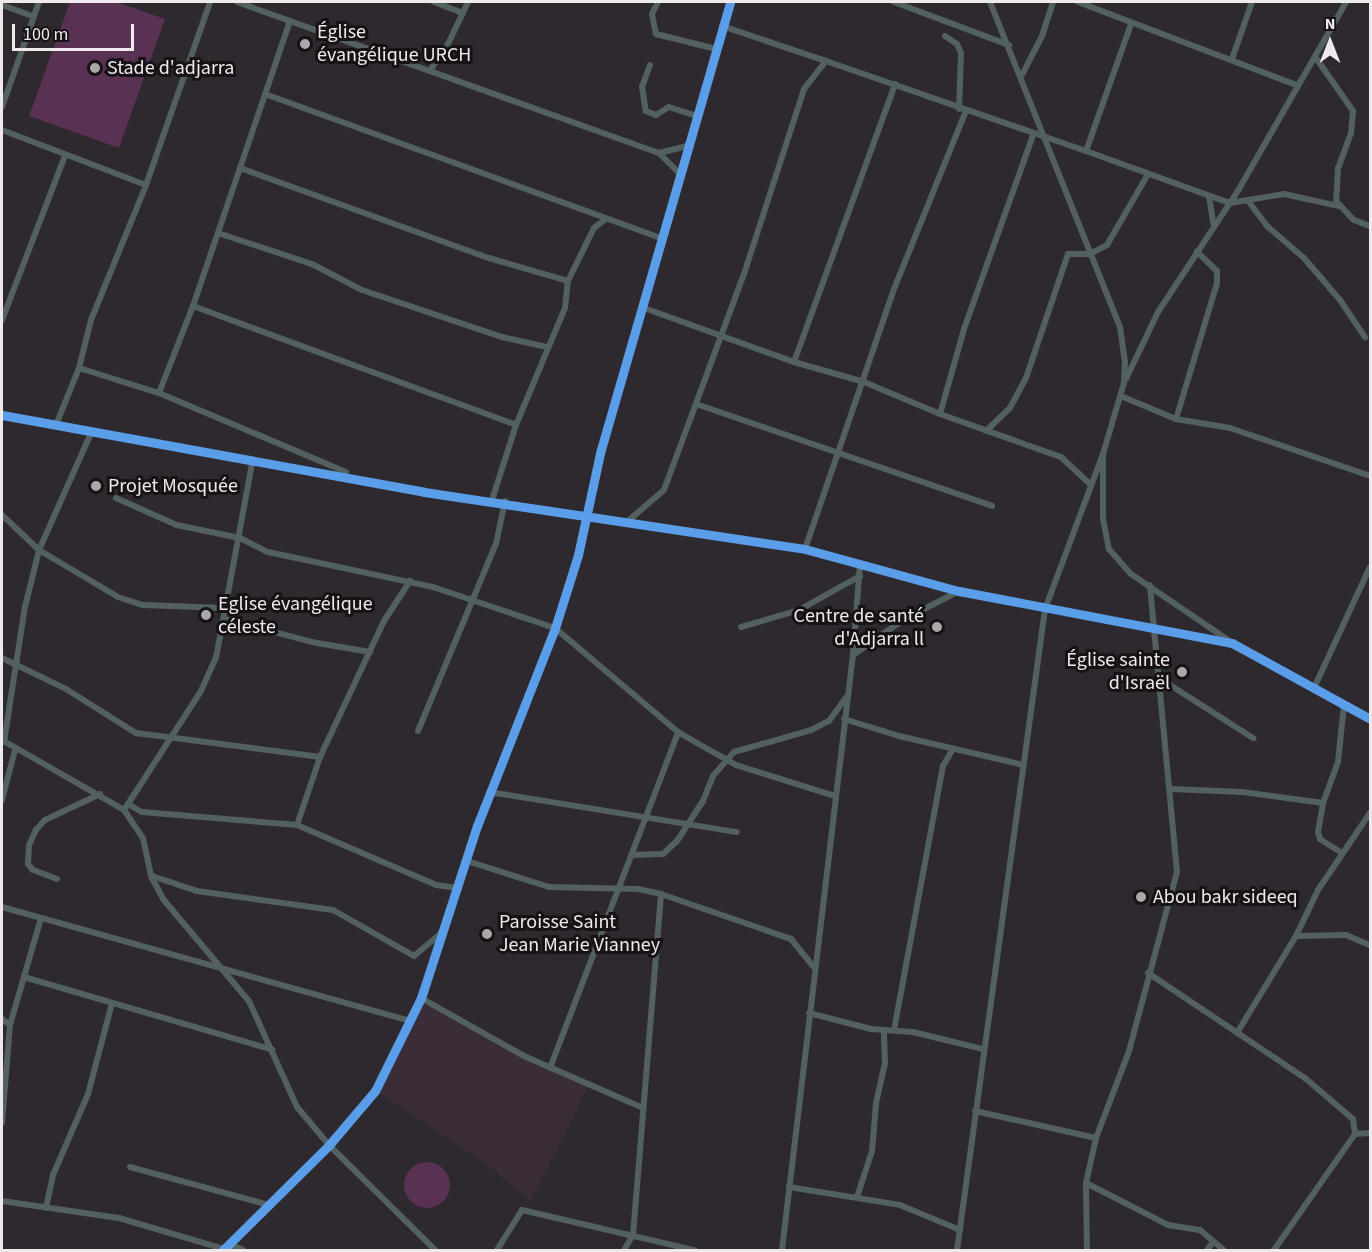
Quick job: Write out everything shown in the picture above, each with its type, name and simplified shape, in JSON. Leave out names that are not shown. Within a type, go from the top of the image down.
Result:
[{"type":"street","points":[[2,107],[39,2]]},
{"type":"street","points":[[56,425],[79,368],[91,320],[146,185],[210,2]]},
{"type":"street","points":[[237,2],[430,69],[659,153],[680,174]]},
{"type":"street","points":[[434,2],[464,13]]},
{"type":"street","points":[[430,69],[464,13],[468,2]]},
{"type":"street","points":[[658,2],[652,14],[656,34],[717,49]]},
{"type":"street","points":[[225,1248],[329,1145],[375,1091],[407,1020],[420,998],[489,792],[555,628],[588,514],[600,453],[644,308],[661,238],[730,2]]},
{"type":"street","points":[[894,2],[1009,45]]},
{"type":"street","points":[[957,1251],[1045,609],[1103,454],[1121,396],[1125,361],[1120,327],[1042,138],[1022,75],[990,2]]},
{"type":"street","points":[[1022,75],[1042,36],[1053,2]]},
{"type":"street","points":[[1078,2],[1131,24],[1298,85]]},
{"type":"street","points":[[1232,59],[1252,2]]},
{"type":"street","points":[[1124,383],[1158,312],[1230,203],[1316,58],[1346,2]]},
{"type":"street","points":[[2,5],[33,16]]},
{"type":"street","points":[[159,393],[193,306],[290,21]]},
{"type":"street","points":[[1086,151],[1131,24]]},
{"type":"street","points":[[722,26],[896,84],[962,110],[1086,151],[1230,203],[1250,202],[1266,194],[1284,194],[1338,206],[1354,220],[1371,226]]},
{"type":"street","points":[[805,549],[894,289],[962,110],[961,53],[957,44],[945,36]]},
{"type":"street","points":[[1316,58],[1353,111],[1351,133],[1338,168],[1338,206]]},
{"type":"street","points":[[628,520],[664,490],[699,405],[720,335],[744,277],[804,89],[826,61]]},
{"type":"street","points":[[650,65],[642,87],[646,111],[656,115],[669,107],[696,116]]},
{"type":"street","points":[[794,362],[896,84]]},
{"type":"street","points":[[265,94],[661,238]]},
{"type":"street","points":[[2,130],[65,156],[146,185]]},
{"type":"street","points":[[940,414],[964,329],[1033,135]]},
{"type":"street","points":[[659,153],[687,146]]},
{"type":"street","points":[[2,320],[65,156]]},
{"type":"street","points":[[240,168],[489,258],[568,281]]},
{"type":"street","points":[[986,431],[1010,408],[1026,378],[1068,254],[1090,254],[1114,237],[1148,174]]},
{"type":"street","points":[[1209,196],[1214,227]]},
{"type":"street","points":[[1250,202],[1267,226],[1304,258],[1340,300],[1365,337]]},
{"type":"street","points":[[492,500],[516,425],[565,308],[568,281],[594,228],[606,219]]},
{"type":"street","points":[[218,233],[312,264],[362,290],[502,337],[547,347]]},
{"type":"street","points":[[1176,419],[1217,283],[1217,271],[1197,252]]},
{"type":"street","points":[[193,306],[516,425]]},
{"type":"street","points":[[644,308],[794,362],[864,382],[940,414],[1066,459],[1090,484]]},
{"type":"street","points":[[79,368],[159,393],[358,477]]},
{"type":"street","points":[[1121,396],[1176,419],[1230,428],[1371,476]]},
{"type":"street","points":[[699,405],[992,506]]},
{"type":"street","points":[[2,415],[91,433],[492,500],[805,549],[959,591],[1152,631],[1232,643]]},
{"type":"street","points":[[91,433],[39,550],[25,607],[18,665],[3,741],[15,750],[126,807],[142,812],[297,825],[436,885],[458,888]]},
{"type":"street","points":[[1103,454],[1103,519],[1109,549],[1131,574],[1232,643],[1371,719]]},
{"type":"street","points":[[126,807],[212,669],[240,538],[253,459]]},
{"type":"street","points":[[116,498],[177,525],[240,538],[268,552],[410,581],[555,628],[678,732],[724,759],[835,796]]},
{"type":"street","points":[[418,731],[496,544],[505,501]]},
{"type":"street","points":[[2,515],[39,550],[118,597],[143,605],[226,608]]},
{"type":"street","points":[[782,1251],[814,967],[853,655],[860,564]]},
{"type":"street","points":[[1314,688],[1371,567]]},
{"type":"street","points":[[741,627],[799,610],[860,576]]},
{"type":"street","points":[[297,825],[320,757],[370,651],[410,581]]},
{"type":"street","points":[[1087,1251],[1086,1183],[1096,1138],[1128,1051],[1177,872],[1172,789],[1152,631],[1150,585]]},
{"type":"street","points":[[853,655],[903,620],[959,591]]},
{"type":"street","points":[[224,619],[317,643],[370,651]]},
{"type":"street","points":[[2,658],[66,689],[120,727],[168,740],[320,757]]},
{"type":"street","points":[[1159,678],[1253,738]]},
{"type":"street","points":[[631,855],[663,854],[677,842],[724,759],[745,746],[812,730],[829,721],[847,696]]},
{"type":"street","points":[[1342,853],[1320,839],[1323,803],[1338,762],[1344,705]]},
{"type":"street","points":[[844,719],[953,749],[1024,765]]},
{"type":"street","points":[[550,1068],[621,888],[644,817],[678,732]]},
{"type":"street","points":[[894,1030],[943,766],[953,749]]},
{"type":"street","points":[[2,800],[15,750]]},
{"type":"street","points":[[1172,789],[1242,792],[1323,803]]},
{"type":"street","points":[[489,792],[737,832]]},
{"type":"street","points":[[57,879],[33,870],[28,864],[29,845],[36,830],[45,820],[100,794]]},
{"type":"street","points":[[126,807],[142,838],[151,876],[163,899],[249,1001],[297,1107],[329,1145],[435,1251]]},
{"type":"street","points":[[1237,1033],[1296,936],[1318,890],[1371,813]]},
{"type":"street","points":[[467,861],[549,886],[621,888],[661,894],[791,939],[814,967]]},
{"type":"street","points":[[151,876],[197,891],[333,910],[414,956],[444,931]]},
{"type":"street","points":[[624,1251],[633,1235],[661,894]]},
{"type":"street","points":[[2,906],[407,1020]]},
{"type":"street","points":[[2,1123],[10,1025],[41,918]]},
{"type":"street","points":[[1296,936],[1346,935],[1371,945]]},
{"type":"street","points":[[1149,973],[1305,1078],[1353,1119],[1355,1134],[1274,1251]]},
{"type":"street","points":[[24,977],[273,1050]]},
{"type":"street","points":[[420,998],[550,1068],[643,1108]]},
{"type":"street","points":[[46,1208],[53,1174],[88,1094],[112,1003]]},
{"type":"street","points":[[809,1013],[884,1031],[894,1030],[983,1049]]},
{"type":"street","points":[[2,1019],[10,1025]]},
{"type":"street","points":[[857,1197],[872,1151],[876,1103],[885,1063],[884,1031]]},
{"type":"street","points":[[975,1111],[1096,1138]]},
{"type":"street","points":[[1355,1134],[1371,1133]]},
{"type":"street","points":[[130,1167],[268,1205]]},
{"type":"street","points":[[1086,1183],[1168,1225],[1200,1230],[1224,1251]]},
{"type":"street","points":[[789,1187],[857,1197],[916,1210],[960,1230]]},
{"type":"street","points":[[2,1201],[119,1218],[243,1251]]},
{"type":"street","points":[[497,1251],[522,1210],[694,1251]]},
{"type":"street","points":[[1207,1251],[1213,1242]]},
{"type":"shaded area","points":[[70,2],[116,2],[165,19],[119,148],[29,116]]},
{"type":"shaded area","points":[[424,1000],[589,1086],[530,1201],[492,1168],[378,1092]]},
{"type":"shaded area","points":[[427,1162],[443,1169],[450,1185],[443,1201],[427,1208],[411,1201],[404,1185],[411,1169]]},
{"type":"cycle path","points":[[223,1250],[329,1145],[375,1091],[421,998],[477,826],[555,628],[578,555],[600,453],[730,2]]},
{"type":"cycle path","points":[[2,415],[424,492],[805,549],[959,591],[1232,643],[1370,719]]},
{"type":"place","name":"Église évangélique URCH","points":[[305,44]]},
{"type":"place","name":"Stade d'adjarra","points":[[95,68]]},
{"type":"place","name":"Projet Mosquée","points":[[96,486]]},
{"type":"place","name":"Eglise évangélique céleste","points":[[206,615]]},
{"type":"place","name":"Centre de santé d'Adjarra ll","points":[[937,627]]},
{"type":"place","name":"Église sainte d'Israël","points":[[1182,672]]},
{"type":"place","name":"Abou bakr sideeq","points":[[1141,897]]},
{"type":"place","name":"Paroisse Saint Jean Marie Vianney","points":[[487,934]]}]
